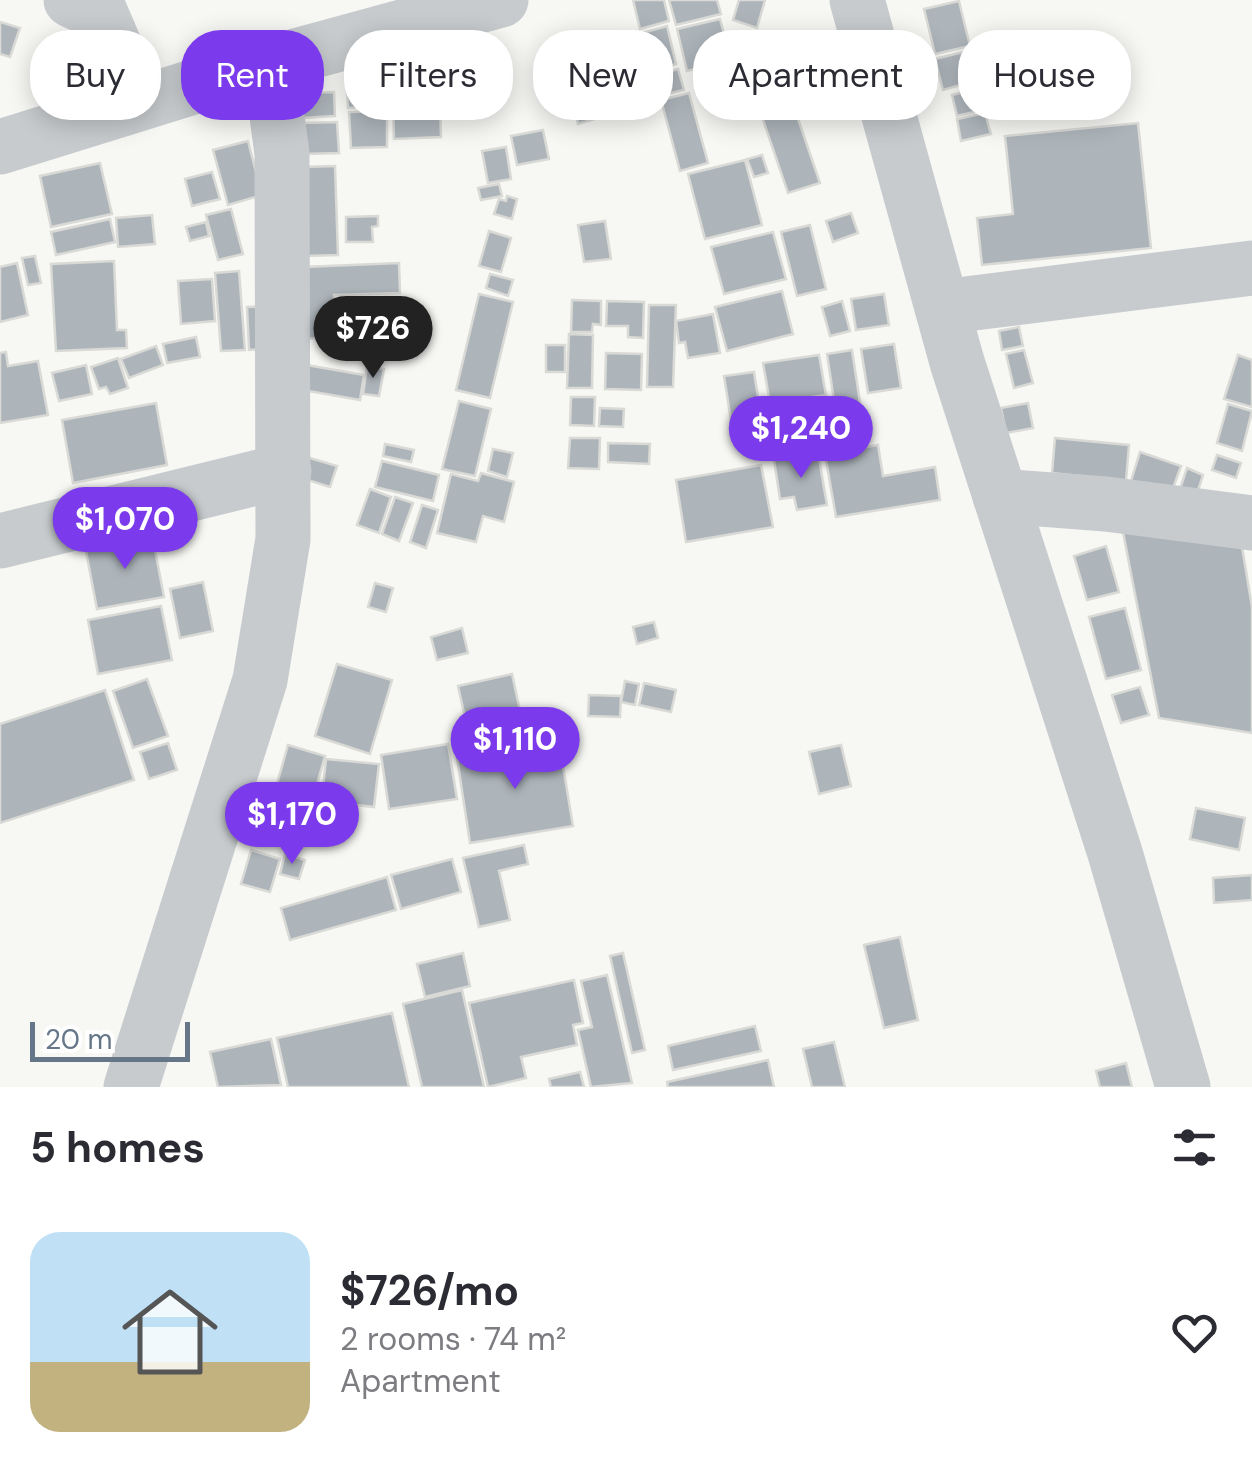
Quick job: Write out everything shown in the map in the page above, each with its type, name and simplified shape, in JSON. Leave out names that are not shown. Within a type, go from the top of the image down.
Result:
[{"type":"street","points":[[72,0],[101,14],[108,30]]},
{"type":"street","points":[[324,48],[501,0]]},
{"type":"street","points":[[857,0],[942,307],[1115,854],[1182,1087]]},
{"type":"street","points":[[0,146],[82,120]]},
{"type":"street","points":[[131,1087],[260,680],[283,539],[282,154],[278,120]]},
{"type":"street","points":[[942,307],[1252,268]]},
{"type":"street","points":[[0,541],[284,472]]},
{"type":"street","points":[[1000,496],[1106,504],[1252,523]]},
{"type":"building","points":[[633,0],[664,0],[669,21],[640,29]]},
{"type":"building","points":[[669,0],[717,0],[721,14],[676,25]]},
{"type":"building","points":[[739,0],[765,0],[757,28],[733,20]]},
{"type":"building","points":[[959,1],[966,30],[958,30],[958,49],[938,53],[938,30],[929,30],[924,9]]},
{"type":"building","points":[[720,19],[723,30],[693,30],[693,70],[687,71],[677,29]]},
{"type":"building","points":[[0,22],[20,28],[10,57],[0,54]]},
{"type":"building","points":[[958,53],[958,86],[943,90],[938,58]]},
{"type":"building","points":[[678,69],[684,90],[673,93],[673,70]]},
{"type":"building","points":[[324,92],[334,92],[335,116],[324,117]]},
{"type":"building","points":[[689,93],[693,120],[696,120],[708,163],[680,171],[666,120],[673,120],[673,97]]},
{"type":"building","points":[[958,94],[958,116],[957,116],[952,95]]},
{"type":"building","points":[[957,119],[987,120],[991,134],[961,141]]},
{"type":"building","points":[[349,120],[387,120],[387,147],[351,148]]},
{"type":"building","points":[[393,120],[440,120],[441,137],[394,139]]},
{"type":"building","points":[[763,120],[798,120],[820,183],[788,193]]},
{"type":"building","points":[[337,122],[339,153],[303,154],[301,123]]},
{"type":"building","points":[[1138,123],[1151,248],[982,265],[977,218],[1013,214],[1005,136]]},
{"type":"building","points":[[543,130],[549,159],[517,165],[511,136]]},
{"type":"building","points":[[248,141],[262,195],[228,205],[213,150]]},
{"type":"building","points":[[506,147],[511,179],[488,183],[482,151]]},
{"type":"building","points":[[762,155],[768,173],[754,177],[747,159]]},
{"type":"building","points":[[745,160],[762,225],[705,239],[688,174]]},
{"type":"building","points":[[100,163],[112,214],[51,227],[40,176]]},
{"type":"building","points":[[335,166],[338,255],[304,256],[300,167]]},
{"type":"building","points":[[212,172],[220,199],[192,206],[185,179]]},
{"type":"building","points":[[499,184],[502,196],[481,200],[478,188]]},
{"type":"building","points":[[507,196],[517,199],[512,219],[494,214],[499,199],[506,201]]},
{"type":"building","points":[[231,209],[243,254],[218,260],[206,215]]},
{"type":"building","points":[[851,213],[858,233],[833,242],[826,221]]},
{"type":"building","points":[[152,215],[155,244],[118,247],[116,218]]},
{"type":"building","points":[[378,216],[378,226],[372,227],[373,242],[346,242],[346,217]]},
{"type":"building","points":[[110,219],[115,242],[56,255],[51,232]]},
{"type":"building","points":[[605,221],[611,259],[584,262],[578,225]]},
{"type":"building","points":[[206,222],[209,236],[190,241],[186,227]]},
{"type":"building","points":[[810,225],[826,289],[797,296],[781,232]]},
{"type":"building","points":[[489,231],[511,238],[501,272],[479,266]]},
{"type":"building","points":[[773,232],[786,279],[724,294],[711,247]]},
{"type":"building","points":[[35,256],[41,283],[28,285],[22,258]]},
{"type":"building","points":[[114,261],[117,330],[126,330],[127,348],[56,351],[51,264]]},
{"type":"building","points":[[17,263],[28,315],[0,322],[0,267]]},
{"type":"building","points":[[399,263],[400,293],[334,295],[336,337],[306,339],[304,267]]},
{"type":"building","points":[[239,271],[245,350],[221,351],[215,273]]},
{"type":"building","points":[[490,274],[513,280],[508,296],[486,288]]},
{"type":"building","points":[[212,279],[215,321],[181,324],[178,281]]},
{"type":"building","points":[[782,291],[793,334],[727,351],[715,307]]},
{"type":"building","points":[[479,294],[513,302],[490,398],[456,390]]},
{"type":"building","points":[[884,294],[889,325],[856,330],[851,299]]},
{"type":"building","points":[[572,300],[601,301],[601,325],[593,324],[592,332],[571,332]]},
{"type":"building","points":[[607,301],[644,302],[643,338],[628,337],[628,326],[606,326]]},
{"type":"building","points":[[842,301],[850,331],[830,336],[822,307]]},
{"type":"building","points":[[649,305],[676,305],[673,387],[647,387]]},
{"type":"building","points":[[272,306],[274,348],[249,350],[247,307]]},
{"type":"building","points":[[713,314],[720,353],[688,358],[685,342],[679,343],[676,321]]},
{"type":"building","points":[[1019,327],[1023,346],[1002,350],[999,331]]},
{"type":"building","points":[[569,334],[593,335],[592,388],[567,388]]},
{"type":"building","points":[[196,337],[200,357],[167,363],[163,344]]},
{"type":"building","points":[[894,344],[901,388],[868,393],[861,349]]},
{"type":"building","points":[[546,345],[565,345],[565,372],[546,372]]},
{"type":"building","points":[[156,346],[163,365],[129,378],[121,359]]},
{"type":"building","points":[[852,350],[861,409],[836,414],[827,354]]},
{"type":"building","points":[[1024,350],[1033,383],[1014,388],[1006,354]]},
{"type":"building","points":[[6,352],[8,366],[38,361],[48,415],[0,423],[0,353]]},
{"type":"building","points":[[606,353],[642,354],[641,390],[605,389]]},
{"type":"building","points":[[819,355],[826,395],[770,403],[763,363]]},
{"type":"building","points":[[1238,355],[1252,360],[1252,407],[1224,399]]},
{"type":"building","points":[[118,358],[128,388],[110,394],[106,387],[99,389],[91,367]]},
{"type":"building","points":[[301,364],[364,375],[360,400],[297,389]]},
{"type":"building","points":[[86,365],[92,394],[59,401],[52,373]]},
{"type":"building","points":[[367,366],[384,369],[379,396],[363,394]]},
{"type":"building","points":[[754,372],[764,435],[734,440],[724,376]]},
{"type":"building","points":[[571,397],[595,397],[594,426],[570,425]]},
{"type":"building","points":[[459,401],[491,409],[475,476],[442,469]]},
{"type":"building","points":[[156,403],[167,465],[73,483],[62,420]]},
{"type":"building","points":[[1028,403],[1033,428],[1006,433],[1001,408]]},
{"type":"building","points":[[1228,404],[1252,411],[1242,451],[1217,443]]},
{"type":"building","points":[[600,408],[624,409],[623,427],[599,426]]},
{"type":"building","points":[[570,438],[600,438],[599,469],[568,468]]},
{"type":"building","points":[[1055,438],[1129,445],[1126,481],[1052,473]]},
{"type":"building","points":[[608,443],[650,444],[649,464],[608,462]]},
{"type":"building","points":[[385,444],[414,450],[411,462],[383,456]]},
{"type":"building","points":[[878,445],[883,476],[935,467],[940,500],[836,517],[825,454]]},
{"type":"building","points":[[493,449],[513,453],[507,477],[488,471]]},
{"type":"building","points":[[1140,452],[1181,466],[1171,494],[1131,481]]},
{"type":"building","points":[[818,453],[827,505],[797,510],[794,497],[780,499],[774,460]]},
{"type":"building","points":[[300,455],[337,466],[330,487],[295,476]]},
{"type":"building","points":[[1217,455],[1241,463],[1236,478],[1212,470]]},
{"type":"building","points":[[382,461],[439,475],[433,501],[375,487]]},
{"type":"building","points":[[761,465],[773,527],[686,542],[676,480]]},
{"type":"building","points":[[1187,468],[1203,475],[1195,500],[1178,495]]},
{"type":"building","points":[[481,473],[514,482],[504,522],[483,516],[476,542],[437,533],[451,474],[478,481]]},
{"type":"building","points":[[370,489],[391,497],[379,533],[357,525]]},
{"type":"building","points":[[395,497],[413,503],[399,541],[382,534]]},
{"type":"building","points":[[422,505],[438,510],[426,548],[410,542]]},
{"type":"building","points":[[1122,527],[1241,541],[1252,607],[1252,733],[1159,718]]},
{"type":"building","points":[[152,534],[164,597],[97,609],[85,546]]},
{"type":"building","points":[[1106,546],[1119,592],[1087,600],[1074,556]]},
{"type":"building","points":[[203,582],[213,631],[180,638],[170,589]]},
{"type":"building","points":[[375,583],[393,588],[386,612],[368,607]]},
{"type":"building","points":[[161,606],[172,660],[98,674],[88,620]]},
{"type":"building","points":[[1125,608],[1141,670],[1106,679],[1089,617]]},
{"type":"building","points":[[654,622],[658,638],[637,644],[633,627]]},
{"type":"building","points":[[462,628],[468,653],[437,660],[431,637]]},
{"type":"building","points":[[337,664],[392,680],[370,754],[315,736]]},
{"type":"building","points":[[512,674],[524,729],[470,740],[458,686]]},
{"type":"building","points":[[147,679],[168,736],[133,748],[113,691]]},
{"type":"building","points":[[625,681],[639,684],[635,705],[621,702]]},
{"type":"building","points":[[644,683],[676,690],[671,712],[639,705]]},
{"type":"building","points":[[1140,687],[1149,715],[1121,723],[1112,695]]},
{"type":"building","points":[[105,690],[134,780],[0,823],[0,724]]},
{"type":"building","points":[[589,695],[621,696],[620,717],[588,716]]},
{"type":"building","points":[[559,742],[573,826],[470,843],[457,758]]},
{"type":"building","points":[[168,743],[177,770],[149,779],[140,752]]},
{"type":"building","points":[[448,744],[457,799],[389,809],[381,755]]},
{"type":"building","points":[[288,745],[325,756],[310,809],[273,798]]},
{"type":"building","points":[[841,745],[851,786],[819,794],[809,752]]},
{"type":"building","points":[[326,759],[379,764],[374,807],[339,803],[337,820],[320,818]]},
{"type":"building","points":[[1196,808],[1245,818],[1239,850],[1190,839]]},
{"type":"building","points":[[524,845],[528,864],[499,871],[510,920],[479,927],[463,858]]},
{"type":"building","points":[[251,850],[280,859],[270,892],[241,884]]},
{"type":"building","points":[[285,854],[305,860],[299,879],[280,874]]},
{"type":"building","points":[[452,859],[461,892],[401,909],[391,875]]},
{"type":"building","points":[[1252,875],[1252,900],[1214,903],[1213,878]]},
{"type":"building","points":[[387,877],[396,910],[290,940],[281,908]]},
{"type":"building","points":[[900,937],[918,1020],[884,1028],[864,945]]},
{"type":"building","points":[[463,953],[470,986],[425,997],[417,964]]},
{"type":"building","points":[[623,953],[645,1050],[632,1053],[610,956]]},
{"type":"building","points":[[607,975],[632,1083],[591,1087],[578,1030],[592,1027],[581,981]]},
{"type":"building","points":[[574,980],[583,1023],[573,1025],[577,1045],[521,1057],[526,1078],[488,1087],[469,1003]]},
{"type":"building","points":[[462,990],[484,1087],[422,1087],[403,1004]]},
{"type":"building","points":[[392,1013],[409,1087],[288,1087],[277,1038]]},
{"type":"building","points":[[755,1026],[761,1051],[673,1070],[668,1046]]},
{"type":"building","points":[[271,1039],[281,1085],[218,1087],[210,1052]]},
{"type":"building","points":[[834,1042],[845,1087],[812,1087],[803,1049]]},
{"type":"building","points":[[768,1060],[774,1087],[668,1087],[667,1082]]},
{"type":"building","points":[[1126,1063],[1132,1087],[1100,1087],[1096,1071]]},
{"type":"building","points":[[580,1072],[584,1087],[551,1087],[549,1079]]}]
